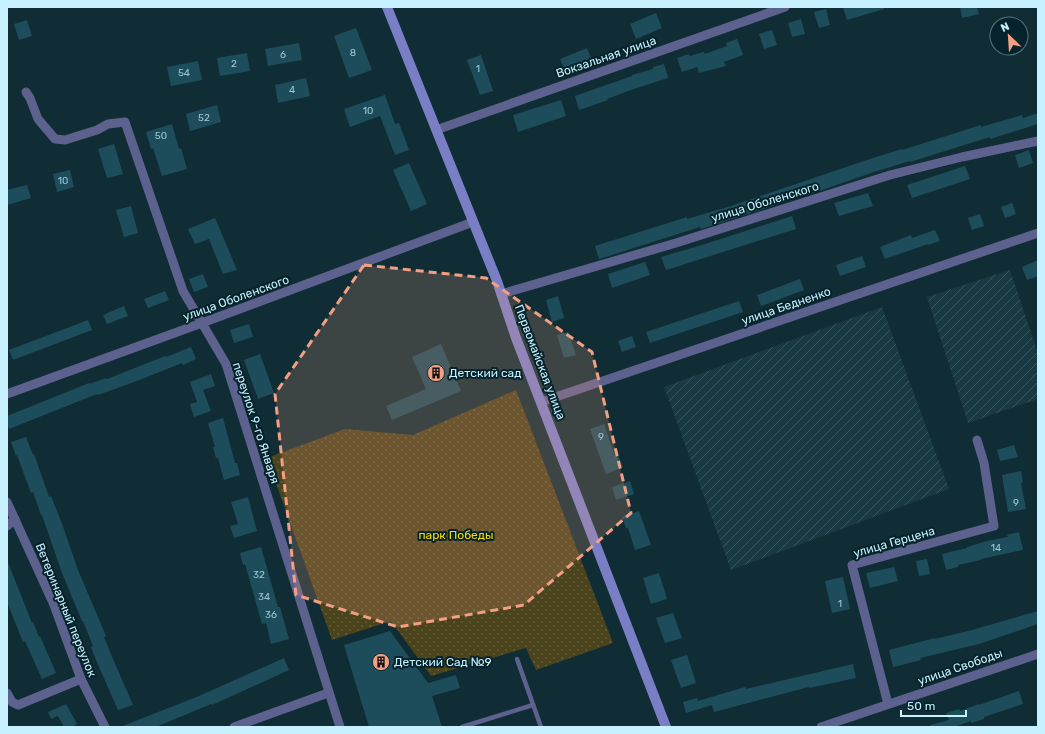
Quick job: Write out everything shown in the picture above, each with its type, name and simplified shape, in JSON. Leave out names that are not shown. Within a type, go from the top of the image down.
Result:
[{"type":"main road","name":"Первомайская улица","points":[[387,7],[501,294],[516,338],[666,727]]},
{"type":"street","name":"Вокзальная улица","points":[[436,130],[785,7]]},
{"type":"street","name":"переулок 9-го Января","points":[[26,92],[30,98],[38,119],[55,140],[65,140],[98,130],[108,124],[125,122],[183,291],[226,364],[328,693],[340,727]]},
{"type":"street","name":"улица Оболенского","points":[[501,294],[676,243],[890,175],[962,157],[1038,141]]},
{"type":"street","name":"улица Оболенского","points":[[7,394],[473,222]]},
{"type":"street","name":"улица Бедненко","points":[[541,402],[1038,233]]},
{"type":"street","name":"улица Герцена","points":[[888,704],[852,565],[994,526],[984,463],[977,440]]},
{"type":"street","name":"Ветеринарный переулок","points":[[7,502],[54,605],[81,679],[105,727]]},
{"type":"street","points":[[7,526],[15,518]]},
{"type":"street","name":"улица Свободы","points":[[821,727],[1038,654]]},
{"type":"street","points":[[7,693],[12,702],[18,705],[81,679]]},
{"type":"street","points":[[234,727],[328,693]]},
{"type":"lane","points":[[517,659],[541,727]]},
{"type":"lane","points":[[462,727],[533,705]]},
{"type":"highlighted area","points":[[364,265],[486,278],[592,352],[631,513],[524,605],[398,627],[296,595],[275,394]]},
{"type":"shaded area","points":[[1010,270],[1038,354],[1038,399],[968,423],[927,297]]},
{"type":"shaded area","points":[[882,307],[949,489],[731,570],[664,387]]},
{"type":"green space","name":"парк Победы","points":[[516,390],[613,643],[536,670],[526,648],[431,676],[391,621],[332,640],[267,458],[345,429],[413,435]]},
{"type":"building","points":[[843,7],[884,7],[884,9],[847,20]]},
{"type":"building","points":[[960,7],[977,7],[979,14],[962,18]]},
{"type":"building","points":[[826,9],[830,25],[819,28],[814,12]]},
{"type":"building","points":[[656,13],[662,28],[636,39],[630,24]]},
{"type":"building","points":[[801,19],[805,34],[792,37],[788,23]]},
{"type":"building","points":[[27,20],[32,36],[19,40],[14,24]]},
{"type":"building","points":[[356,28],[372,70],[349,78],[334,36]]},
{"type":"building","points":[[772,30],[777,45],[764,49],[759,34]]},
{"type":"building","points":[[737,39],[743,55],[724,62],[726,66],[699,73],[697,67],[682,72],[677,58],[689,54],[690,56],[704,52],[705,54],[727,46],[726,43]]},
{"type":"building","points":[[299,43],[302,60],[268,66],[265,49]]},
{"type":"building","points":[[587,48],[592,60],[565,71],[560,59]]},
{"type":"building","points":[[247,53],[250,71],[220,76],[217,58]]},
{"type":"building","points":[[481,55],[493,91],[480,95],[467,60]]},
{"type":"building","points":[[198,61],[202,80],[171,86],[167,67]]},
{"type":"building","points":[[664,64],[668,78],[628,91],[579,110],[575,96]]},
{"type":"building","points":[[306,78],[310,96],[278,103],[275,85]]},
{"type":"building","points":[[385,95],[395,124],[399,123],[409,150],[395,155],[380,116],[350,127],[344,109]]},
{"type":"building","points":[[561,100],[566,116],[518,132],[513,115]]},
{"type":"building","points":[[217,105],[221,122],[190,131],[186,114]]},
{"type":"building","points":[[1038,113],[1038,124],[874,172],[701,229],[700,227],[599,259],[595,246],[687,217],[687,219],[731,206],[867,160],[981,125],[981,127],[1022,115],[1023,118]]},
{"type":"building","points":[[172,124],[179,149],[181,148],[187,169],[162,176],[146,132]]},
{"type":"building","points":[[114,144],[123,174],[107,178],[98,149]]},
{"type":"building","points":[[1029,150],[1033,163],[1019,168],[1015,155]]},
{"type":"building","points":[[409,163],[427,204],[411,211],[393,170]]},
{"type":"building","points":[[965,166],[970,179],[912,198],[907,185]]},
{"type":"building","points":[[70,170],[74,187],[57,192],[53,174]]},
{"type":"building","points":[[27,185],[31,198],[7,205],[7,190]]},
{"type":"building","points":[[868,193],[873,206],[839,216],[834,203]]},
{"type":"building","points":[[1012,203],[1016,214],[1005,218],[1001,207]]},
{"type":"building","points":[[131,206],[138,233],[124,237],[116,210]]},
{"type":"building","points":[[980,214],[984,226],[972,230],[968,218]]},
{"type":"building","points":[[792,216],[796,229],[666,270],[661,257],[699,246]]},
{"type":"building","points":[[215,218],[237,270],[223,274],[209,239],[195,244],[188,229]]},
{"type":"building","points":[[935,230],[940,241],[885,259],[880,247],[911,235],[912,238]]},
{"type":"building","points":[[862,256],[866,267],[840,276],[836,265]]},
{"type":"building","points":[[1038,260],[1038,276],[1027,280],[1022,267]]},
{"type":"building","points":[[645,262],[650,275],[612,288],[608,274]]},
{"type":"building","points":[[203,274],[208,287],[194,292],[189,279]]},
{"type":"building","points":[[800,279],[804,290],[761,306],[757,295]]},
{"type":"building","points":[[165,291],[169,300],[148,308],[144,299]]},
{"type":"building","points":[[558,296],[564,318],[552,322],[546,300]]},
{"type":"building","points":[[739,301],[743,312],[650,343],[646,332]]},
{"type":"building","points":[[124,306],[128,316],[107,324],[103,315]]},
{"type":"building","points":[[88,320],[92,330],[13,360],[9,350]]},
{"type":"building","points":[[249,324],[253,337],[234,343],[230,330]]},
{"type":"building","points":[[568,332],[576,355],[564,358],[557,335]]},
{"type":"building","points":[[632,336],[636,347],[622,352],[618,341]]},
{"type":"building","name":"Детский сад","points":[[441,344],[461,391],[392,420],[386,406],[426,389],[412,357]]},
{"type":"building","points":[[191,347],[196,359],[183,365],[182,363],[137,381],[98,395],[97,394],[9,429],[7,424],[7,416],[89,383],[107,379]]},
{"type":"building","points":[[260,354],[274,393],[258,399],[244,360]]},
{"type":"building","points":[[211,374],[215,386],[203,390],[211,411],[194,417],[190,404],[197,402],[190,382]]},
{"type":"building","points":[[223,418],[235,463],[237,463],[240,475],[224,480],[218,458],[216,458],[213,447],[215,447],[208,423]]},
{"type":"building","points":[[604,424],[615,456],[618,455],[623,467],[606,474],[590,429]]},
{"type":"building","points":[[26,437],[33,455],[34,454],[49,497],[51,496],[61,521],[78,570],[106,636],[104,637],[133,705],[118,710],[96,660],[91,647],[93,646],[62,573],[42,515],[33,492],[31,493],[11,442]]},
{"type":"building","points":[[1014,445],[1018,457],[1000,461],[997,450]]},
{"type":"building","points":[[1021,471],[1023,482],[1021,483],[1026,509],[1008,512],[1002,475]]},
{"type":"building","points":[[630,481],[634,494],[616,500],[612,487]]},
{"type":"building","points":[[248,497],[257,531],[234,538],[230,526],[238,524],[231,502]]},
{"type":"building","points":[[639,511],[651,545],[635,550],[628,528],[626,528],[622,517]]},
{"type":"building","points":[[1019,532],[1023,550],[981,559],[946,570],[942,554],[987,541],[1008,537],[1007,535]]},
{"type":"building","points":[[261,547],[278,607],[280,607],[289,639],[271,644],[266,623],[262,624],[245,564],[243,565],[240,553]]},
{"type":"building","points":[[927,559],[930,574],[919,576],[916,561]]},
{"type":"building","points":[[7,560],[32,623],[33,622],[39,637],[40,636],[56,673],[42,679],[25,641],[23,642],[7,602]]},
{"type":"building","points":[[894,567],[898,581],[870,588],[866,573]]},
{"type":"building","points":[[659,573],[667,599],[651,604],[643,578]]},
{"type":"building","points":[[843,577],[850,609],[832,613],[825,581]]},
{"type":"building","points":[[1038,611],[1038,624],[979,644],[920,658],[921,660],[893,667],[889,650],[972,630]]},
{"type":"building","points":[[673,613],[682,638],[665,643],[656,618]]},
{"type":"building","name":"Детский Сад №9","points":[[390,631],[428,683],[456,675],[460,688],[432,696],[442,727],[369,727],[344,645]]},
{"type":"building","points":[[687,655],[696,683],[681,688],[671,660]]},
{"type":"building","points":[[284,658],[289,670],[212,705],[211,704],[156,727],[120,727],[199,696]]},
{"type":"building","points":[[853,664],[856,678],[809,687],[714,712],[712,705],[686,713],[683,702],[697,698],[698,701],[745,687],[746,689]]},
{"type":"building","points":[[1019,691],[1023,704],[984,717],[984,719],[971,723],[971,721],[954,727],[931,727],[930,725],[949,720],[946,713],[959,709],[960,711]]},
{"type":"building","points":[[66,704],[77,724],[72,727],[64,727],[58,716],[51,719],[48,712]]},
{"type":"place","name":"Детский сад","points":[[436,373]]},
{"type":"place","name":"Детский Сад №9","points":[[381,662]]}]
